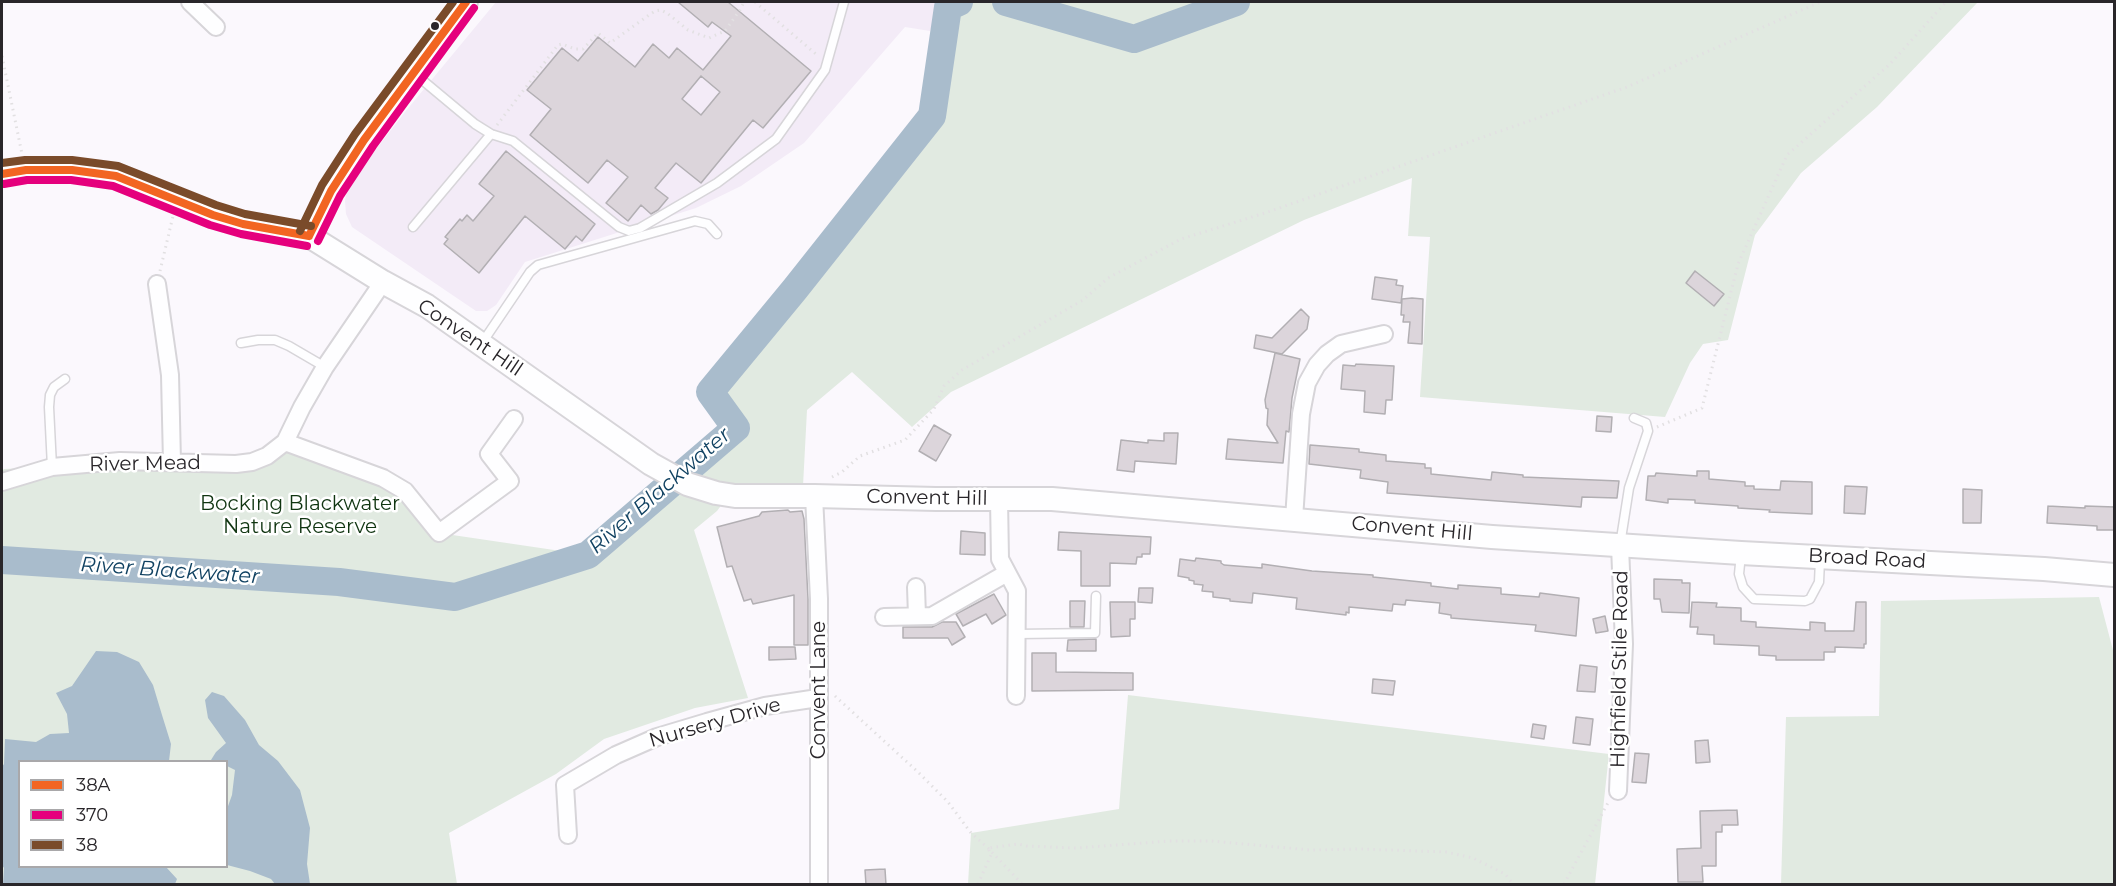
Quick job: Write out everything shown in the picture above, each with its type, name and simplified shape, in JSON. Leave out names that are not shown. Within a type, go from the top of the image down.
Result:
[{"type":"main road","points":[[309,236],[332,191],[364,140],[466,2]]},
{"type":"main road","name":"Convent Hill","points":[[309,236],[383,282],[427,306],[651,464],[687,484],[716,493],[735,496],[820,489],[999,499],[1052,499],[1620,546]]},
{"type":"main road","name":"Broad Road","points":[[1620,546],[2044,568],[2115,576]]},
{"type":"street","points":[[190,2],[216,27]]},
{"type":"street","points":[[2,174],[26,170],[72,170],[116,176],[223,218],[309,236]]},
{"type":"street","name":"River Mead","points":[[2,482],[52,467],[120,461],[236,464],[252,462],[267,456],[285,441],[325,367],[383,282]]},
{"type":"street","points":[[157,284],[170,375],[172,462]]},
{"type":"street","points":[[1294,519],[1301,414],[1307,383],[1317,365],[1341,344],[1384,334]]},
{"type":"street","points":[[285,441],[383,478],[405,491],[439,533],[510,481],[489,454],[514,419]]},
{"type":"street","name":"Convent Lane","points":[[819,885],[820,489]]},
{"type":"street","points":[[999,499],[1000,559],[1017,591],[1016,696]]},
{"type":"street","name":"Highfield Stile Road","points":[[1618,791],[1624,644],[1620,546]]},
{"type":"street","points":[[884,617],[932,616],[1007,573]]},
{"type":"street","points":[[916,587],[917,616]]},
{"type":"street","name":"Nursery Drive","points":[[568,836],[565,785],[616,755],[657,736],[765,706],[818,698]]},
{"type":"lane","points":[[414,74],[475,124],[491,134],[513,141],[618,227],[629,231],[640,228],[717,183],[776,139],[825,70],[844,2]]},
{"type":"lane","points":[[414,227],[491,134]]},
{"type":"lane","points":[[482,343],[530,272],[538,265],[695,221],[708,224],[717,234]]},
{"type":"lane","points":[[241,343],[275,340],[290,346],[325,367]]},
{"type":"lane","points":[[52,467],[48,407],[54,387],[65,379]]},
{"type":"lane","points":[[1620,546],[1629,488],[1648,431],[1646,423],[1634,418]]},
{"type":"lane","points":[[1741,553],[1739,574],[1743,587],[1754,599],[1774,600],[1805,601],[1810,599],[1819,582],[1820,556]]},
{"type":"lane","points":[[1017,634],[1095,633],[1096,596]]},
{"type":"path","points":[[491,134],[558,45],[583,49],[598,33],[610,43],[649,15],[661,10],[688,30],[709,38],[725,31],[744,2]]},
{"type":"path","points":[[755,2],[827,63]]},
{"type":"path","points":[[820,489],[860,456],[905,440],[934,408],[944,386],[962,370],[1083,300],[1108,278],[1181,239],[1265,213],[1627,87],[1820,2]]},
{"type":"path","points":[[1648,431],[1702,408],[1738,264],[1787,155],[1890,64],[1946,2]]},
{"type":"path","points":[[2,56],[26,170]]},
{"type":"path","points":[[157,284],[178,200]]},
{"type":"path","points":[[818,698],[836,696],[920,773],[948,802],[971,833],[1022,885]]},
{"type":"path","points":[[1564,885],[1609,800],[1618,791]]},
{"type":"path","points":[[988,848],[1018,844],[1077,848],[1169,841],[1211,841],[1310,850],[1446,852],[1473,858],[1504,873],[1513,885]]},
{"type":"path","points":[[978,885],[991,855],[988,848]]},
{"type":"shaded area","points":[[496,2],[944,2],[930,31],[905,27],[804,143],[741,186],[696,208],[525,262],[496,305],[487,311],[476,311],[352,227],[346,214],[345,201],[348,185]]},
{"type":"green space","name":"Bocking Blackwater Nature Reserve","points":[[959,2],[1978,2],[1877,107],[1801,173],[1755,235],[1728,340],[1703,344],[1690,363],[1665,417],[1420,397],[1430,237],[1408,236],[1412,178],[1304,220],[951,392],[912,427],[852,372],[807,410],[803,486],[731,492],[717,511],[694,530],[748,698],[695,708],[604,739],[556,774],[449,833],[457,884],[2,884],[2,471],[4,469],[191,460],[236,464],[285,442],[383,478],[439,533],[588,555],[735,428],[710,392],[932,116],[948,7]]},
{"type":"green space","points":[[2099,597],[2114,654],[2114,884],[1781,884],[1786,717],[1879,716],[1881,601]]},
{"type":"green space","points":[[1128,695],[1609,754],[1595,884],[968,884],[971,833],[1119,809]]},
{"type":"water","points":[[96,651],[117,652],[139,662],[153,685],[171,744],[169,760],[18,760],[18,868],[167,868],[177,879],[175,884],[3,884],[2,767],[5,739],[36,742],[50,734],[69,733],[67,714],[56,693],[72,686]]},
{"type":"water","points":[[212,692],[224,696],[245,720],[259,745],[278,761],[300,790],[310,828],[307,864],[310,884],[275,884],[271,879],[228,865],[228,806],[232,795],[235,770],[228,766],[228,760],[211,760],[226,743],[208,718],[205,700]]},
{"type":"building","points":[[678,2],[728,2],[811,71],[763,128],[753,120],[701,183],[676,163],[655,188],[668,198],[658,210],[651,214],[641,205],[628,221],[606,203],[628,177],[607,160],[588,183],[530,135],[551,109],[527,90],[562,48],[578,61],[598,37],[635,67],[653,44],[669,58],[677,48],[703,70],[731,36],[712,22],[708,27]],"holes":[[[701,76],[720,92],[701,115],[682,99]]]},
{"type":"building","points":[[506,151],[595,224],[582,241],[576,236],[565,249],[525,216],[479,273],[444,244],[448,239],[445,237],[460,219],[462,221],[467,215],[473,221],[494,196],[479,184]]},
{"type":"building","points":[[1695,271],[1724,294],[1714,306],[1686,283]]},
{"type":"building","points":[[1375,277],[1397,280],[1396,285],[1403,286],[1401,303],[1372,299]]},
{"type":"building","points":[[1402,299],[1423,299],[1422,344],[1408,343],[1410,322],[1403,322],[1404,315],[1401,315]]},
{"type":"building","points":[[1301,309],[1309,317],[1307,329],[1282,354],[1254,348],[1256,335],[1272,338]]},
{"type":"building","points":[[1275,353],[1300,359],[1292,398],[1289,432],[1286,431],[1283,463],[1226,459],[1228,439],[1278,443],[1267,425],[1268,409],[1265,400]]},
{"type":"building","points":[[1356,364],[1394,366],[1392,400],[1386,400],[1385,414],[1364,412],[1365,391],[1341,389],[1343,365],[1355,366]]},
{"type":"building","points":[[1597,416],[1612,417],[1611,432],[1596,431]]},
{"type":"building","points":[[934,425],[951,435],[936,461],[919,451]]},
{"type":"building","points":[[1164,433],[1178,433],[1176,464],[1135,461],[1134,472],[1117,470],[1121,440],[1148,443],[1148,440],[1164,441]]},
{"type":"building","points":[[1310,445],[1359,449],[1359,452],[1386,455],[1386,461],[1425,464],[1425,468],[1431,468],[1431,474],[1491,480],[1492,472],[1523,475],[1523,477],[1619,481],[1617,498],[1582,497],[1581,507],[1387,493],[1388,482],[1360,478],[1361,470],[1309,464]]},
{"type":"building","points":[[1697,471],[1709,471],[1709,479],[1745,482],[1745,486],[1754,486],[1754,489],[1780,490],[1781,481],[1812,482],[1812,514],[1769,512],[1770,510],[1695,503],[1695,500],[1668,499],[1668,503],[1646,500],[1648,476],[1655,476],[1656,473],[1697,476]]},
{"type":"building","points":[[1845,486],[1867,487],[1865,514],[1844,513]]},
{"type":"building","points":[[1963,489],[1982,490],[1981,523],[1963,523]]},
{"type":"building","points":[[2048,506],[2115,507],[2115,530],[2097,530],[2097,526],[2047,523]]},
{"type":"building","points":[[788,510],[790,512],[802,511],[804,519],[808,645],[794,645],[794,595],[753,604],[751,599],[744,601],[732,566],[727,567],[717,527],[759,516],[762,512]]},
{"type":"building","points":[[961,531],[985,533],[985,555],[960,554]]},
{"type":"building","points":[[1059,532],[1151,537],[1150,554],[1137,557],[1136,564],[1110,563],[1110,586],[1081,586],[1081,551],[1058,550]]},
{"type":"building","points":[[1196,558],[1221,561],[1224,565],[1262,568],[1262,564],[1312,571],[1373,575],[1373,577],[1431,583],[1431,586],[1458,589],[1458,585],[1501,588],[1501,594],[1539,597],[1540,593],[1579,598],[1576,636],[1535,631],[1536,625],[1451,618],[1451,615],[1439,613],[1440,603],[1406,600],[1405,605],[1393,604],[1392,611],[1349,607],[1349,613],[1346,612],[1346,615],[1296,609],[1297,598],[1253,593],[1252,603],[1230,601],[1230,599],[1213,597],[1213,592],[1202,591],[1203,585],[1194,584],[1194,581],[1189,578],[1178,576],[1180,559],[1195,561]]},
{"type":"building","points":[[1654,579],[1682,580],[1682,583],[1690,583],[1689,613],[1662,612],[1660,599],[1654,599]]},
{"type":"building","points":[[1139,588],[1153,588],[1152,603],[1138,602]]},
{"type":"building","points":[[994,594],[1006,615],[992,624],[986,614],[963,626],[956,614]]},
{"type":"building","points":[[1070,601],[1085,601],[1084,627],[1070,627]]},
{"type":"building","points":[[1110,602],[1135,602],[1135,619],[1130,619],[1130,636],[1111,637]]},
{"type":"building","points":[[1692,602],[1717,603],[1716,607],[1741,608],[1741,621],[1756,622],[1756,627],[1810,630],[1810,622],[1825,623],[1825,631],[1854,631],[1856,602],[1866,602],[1866,644],[1864,648],[1835,647],[1835,652],[1824,652],[1824,660],[1776,660],[1776,656],[1759,655],[1759,646],[1714,644],[1714,635],[1697,634],[1698,627],[1690,627]]},
{"type":"building","points":[[1605,616],[1608,631],[1596,633],[1593,619]]},
{"type":"building","points":[[942,622],[956,622],[965,637],[952,645],[948,638],[903,638],[903,627],[932,627]]},
{"type":"building","points":[[1096,639],[1096,651],[1067,651],[1068,640]]},
{"type":"building","points":[[769,647],[795,647],[796,659],[769,660]]},
{"type":"building","points":[[1032,653],[1056,653],[1056,672],[1133,673],[1133,690],[1032,691]]},
{"type":"building","points":[[1580,665],[1597,667],[1595,692],[1577,691]]},
{"type":"building","points":[[1373,679],[1395,681],[1393,695],[1372,693]]},
{"type":"building","points":[[1576,717],[1593,719],[1590,745],[1573,743]]},
{"type":"building","points":[[1533,724],[1546,726],[1544,739],[1531,737]]},
{"type":"building","points":[[1708,740],[1710,762],[1696,763],[1695,741]]},
{"type":"building","points":[[1635,753],[1649,754],[1646,783],[1632,782]]},
{"type":"building","points":[[1737,810],[1738,825],[1722,825],[1722,832],[1716,832],[1716,866],[1702,866],[1703,882],[1678,882],[1677,849],[1701,848],[1700,811]]},
{"type":"building","points":[[885,869],[886,885],[866,885],[865,870]]},
{"type":"waterway","name":"River Blackwater","points":[[2,560],[339,582],[455,597],[588,555],[736,428],[710,392],[932,116],[948,7],[959,2]]},
{"type":"waterway","name":"River Blackwater","points":[[1006,2],[1134,39],[1236,2]]},
{"type":"transit line","name":"38","points":[[300,231],[322,185],[355,134],[453,2]]},
{"type":"transit line","name":"38A","points":[[309,236],[331,191],[364,140],[466,2]]},
{"type":"transit line","name":"370","points":[[318,241],[340,196],[373,146],[474,8]]},
{"type":"transit line","name":"38","points":[[2,163],[25,160],[72,160],[118,166],[216,205],[245,214],[311,226]]},
{"type":"transit line","name":"38A","points":[[2,174],[26,170],[72,170],[116,176],[213,215],[243,224],[309,236]]},
{"type":"transit line","name":"370","points":[[4,184],[27,180],[71,180],[113,186],[210,225],[241,234],[307,246]]}]
